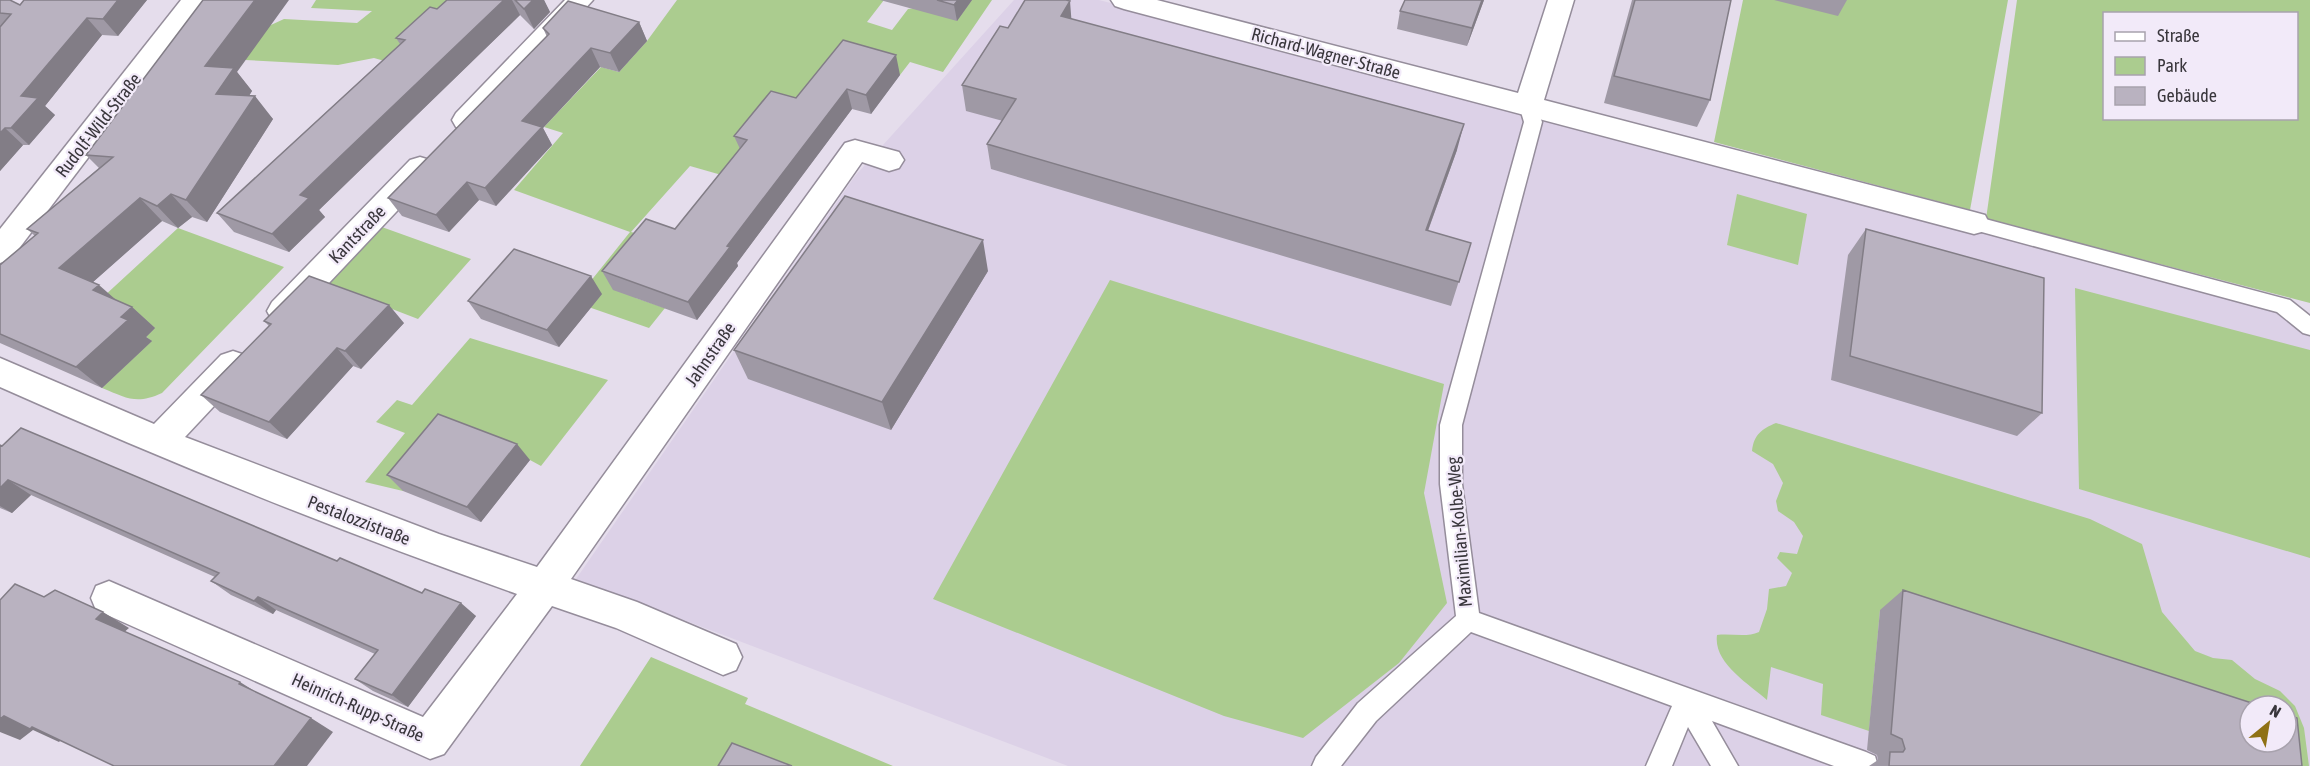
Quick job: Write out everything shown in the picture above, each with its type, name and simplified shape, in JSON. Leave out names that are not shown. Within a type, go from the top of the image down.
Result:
[{"type":"street","name":"Rudolf-Wild-Straße","points":[[0,250],[195,0]]},
{"type":"street","name":"Kantstraße","points":[[159,442],[580,0]]},
{"type":"street","name":"Richard-Wagner-Straße","points":[[1124,0],[1974,223]]},
{"type":"street","points":[[1528,105],[1561,0]]},
{"type":"street","name":"Jahnstraße","points":[[545,586],[855,150],[889,160]]},
{"type":"street","name":"Pestalozzistraße","points":[[0,372],[159,442],[439,550],[624,614],[723,657]]},
{"type":"street","name":"Heinrich-Rupp-Straße","points":[[110,598],[430,740],[545,586]]},
{"type":"lane","name":"Maximilian-Kolbe-Weg","points":[[1324,766],[1367,712],[1468,620],[1451,484],[1451,425],[1533,122],[1528,105]]},
{"type":"lane","points":[[1974,223],[2283,306],[2310,327]]},
{"type":"lane","points":[[1468,620],[1866,765]]},
{"type":"lane","points":[[1659,766],[1686,701]]},
{"type":"lane","points":[[1686,701],[1725,766]]},
{"type":"shaded area","points":[[1014,0],[1099,0],[1497,103],[2270,309],[2310,335],[2310,766],[1068,766],[576,579],[855,176]]},
{"type":"green space","points":[[316,0],[479,0],[402,66],[374,58],[338,65],[245,60],[260,30],[284,19],[357,23],[372,11],[311,8]]},
{"type":"green space","points":[[677,0],[884,0],[867,22],[892,30],[908,9],[972,0],[992,0],[943,72],[910,62],[900,75],[848,60],[725,176],[690,166],[631,232],[655,238],[636,298],[665,308],[649,328],[574,302],[630,232],[514,190],[563,133],[544,127],[601,67],[619,72],[647,41]]},
{"type":"green space","points":[[1743,0],[2008,0],[1970,210],[1714,142]]},
{"type":"green space","points":[[2017,0],[2310,0],[2310,303],[1986,219]]},
{"type":"green space","points":[[1737,194],[1807,214],[1798,265],[1727,245]]},
{"type":"green space","points":[[379,226],[471,259],[418,319],[322,282]]},
{"type":"green space","points":[[178,228],[284,267],[162,393],[145,399],[132,399],[102,388],[151,341],[102,298]]},
{"type":"green space","points":[[1110,280],[1444,384],[1424,493],[1447,603],[1399,663],[1303,738],[1224,716],[933,599]]},
{"type":"green space","points":[[2075,288],[2310,350],[2310,558],[2079,489]]},
{"type":"green space","points":[[470,338],[608,380],[541,466],[530,460],[403,491],[365,482],[405,433],[376,422],[397,400],[412,405]]},
{"type":"green space","points":[[1776,423],[2090,519],[2142,544],[2162,612],[2195,651],[2213,658],[2232,660],[2255,679],[2283,694],[2238,694],[2238,703],[1880,610],[1869,731],[1821,715],[1823,684],[1771,667],[1767,700],[1726,664],[1717,645],[1717,635],[1749,635],[1759,632],[1767,609],[1769,589],[1786,586],[1792,573],[1777,558],[1780,552],[1797,554],[1803,536],[1794,522],[1778,511],[1776,501],[1783,483],[1773,464],[1752,451],[1755,440]]},
{"type":"green space","points":[[651,657],[748,698],[745,704],[893,766],[580,766]]},
{"type":"green space","points":[[2298,713],[2304,728],[2309,766],[2262,766],[2274,754],[2298,754]]},
{"type":"building","points":[[0,0],[10,0],[20,5],[24,0],[118,0],[103,19],[87,18],[21,96],[38,98],[11,128],[5,128],[0,133],[0,27],[11,14],[0,13]]},
{"type":"building","points":[[203,0],[255,0],[205,66],[234,68],[216,94],[255,96],[186,200],[171,194],[157,206],[140,198],[59,268],[99,285],[93,290],[132,307],[121,317],[128,320],[76,367],[0,334],[0,265],[38,233],[27,229],[113,157],[86,155]]},
{"type":"building","points":[[447,0],[504,0],[300,195],[309,198],[272,234],[217,213],[405,40],[396,38],[430,7],[437,9]]},
{"type":"building","points":[[515,0],[533,0],[524,9]]},
{"type":"building","points":[[937,0],[958,0],[954,5]]},
{"type":"building","points":[[1025,0],[1070,1],[1061,16],[1464,124],[1426,230],[1471,243],[1459,282],[987,144],[1016,99],[962,85],[1000,26],[1008,28]]},
{"type":"building","points":[[1405,0],[1482,0],[1472,28],[1400,11]]},
{"type":"building","points":[[1635,0],[1731,0],[1710,100],[1614,76]]},
{"type":"building","points":[[568,1],[639,22],[610,53],[591,48],[522,121],[542,127],[485,188],[467,182],[436,215],[388,198],[549,34],[543,28]]},
{"type":"building","points":[[843,40],[896,55],[866,95],[847,89],[727,246],[730,247],[688,302],[602,271],[646,219],[675,229],[747,140],[734,136],[771,91],[796,98]]},
{"type":"building","points":[[845,196],[983,240],[882,402],[734,350]]},
{"type":"building","points":[[1866,229],[2044,278],[2042,413],[1850,356]]},
{"type":"building","points":[[514,249],[591,276],[547,330],[468,301]]},
{"type":"building","points":[[309,276],[389,305],[345,351],[337,348],[269,422],[201,395],[271,324],[264,321]]},
{"type":"building","points":[[438,414],[517,444],[467,507],[387,475]]},
{"type":"building","points":[[21,428],[337,561],[340,558],[422,593],[425,589],[461,603],[392,695],[355,679],[378,650],[258,597],[254,601],[211,581],[219,573],[8,480],[0,488],[0,445],[2,446]]},
{"type":"building","points":[[15,584],[44,597],[55,590],[103,612],[96,619],[240,682],[239,684],[311,718],[274,766],[114,766],[32,727],[30,729],[4,716],[0,719],[0,600]]},
{"type":"building","points":[[1903,590],[2238,699],[2238,754],[2298,754],[2298,728],[2302,766],[1889,766],[1890,752],[1903,752],[1905,749],[1902,739],[1891,734]]},
{"type":"building","points":[[732,743],[792,766],[718,766]]}]
